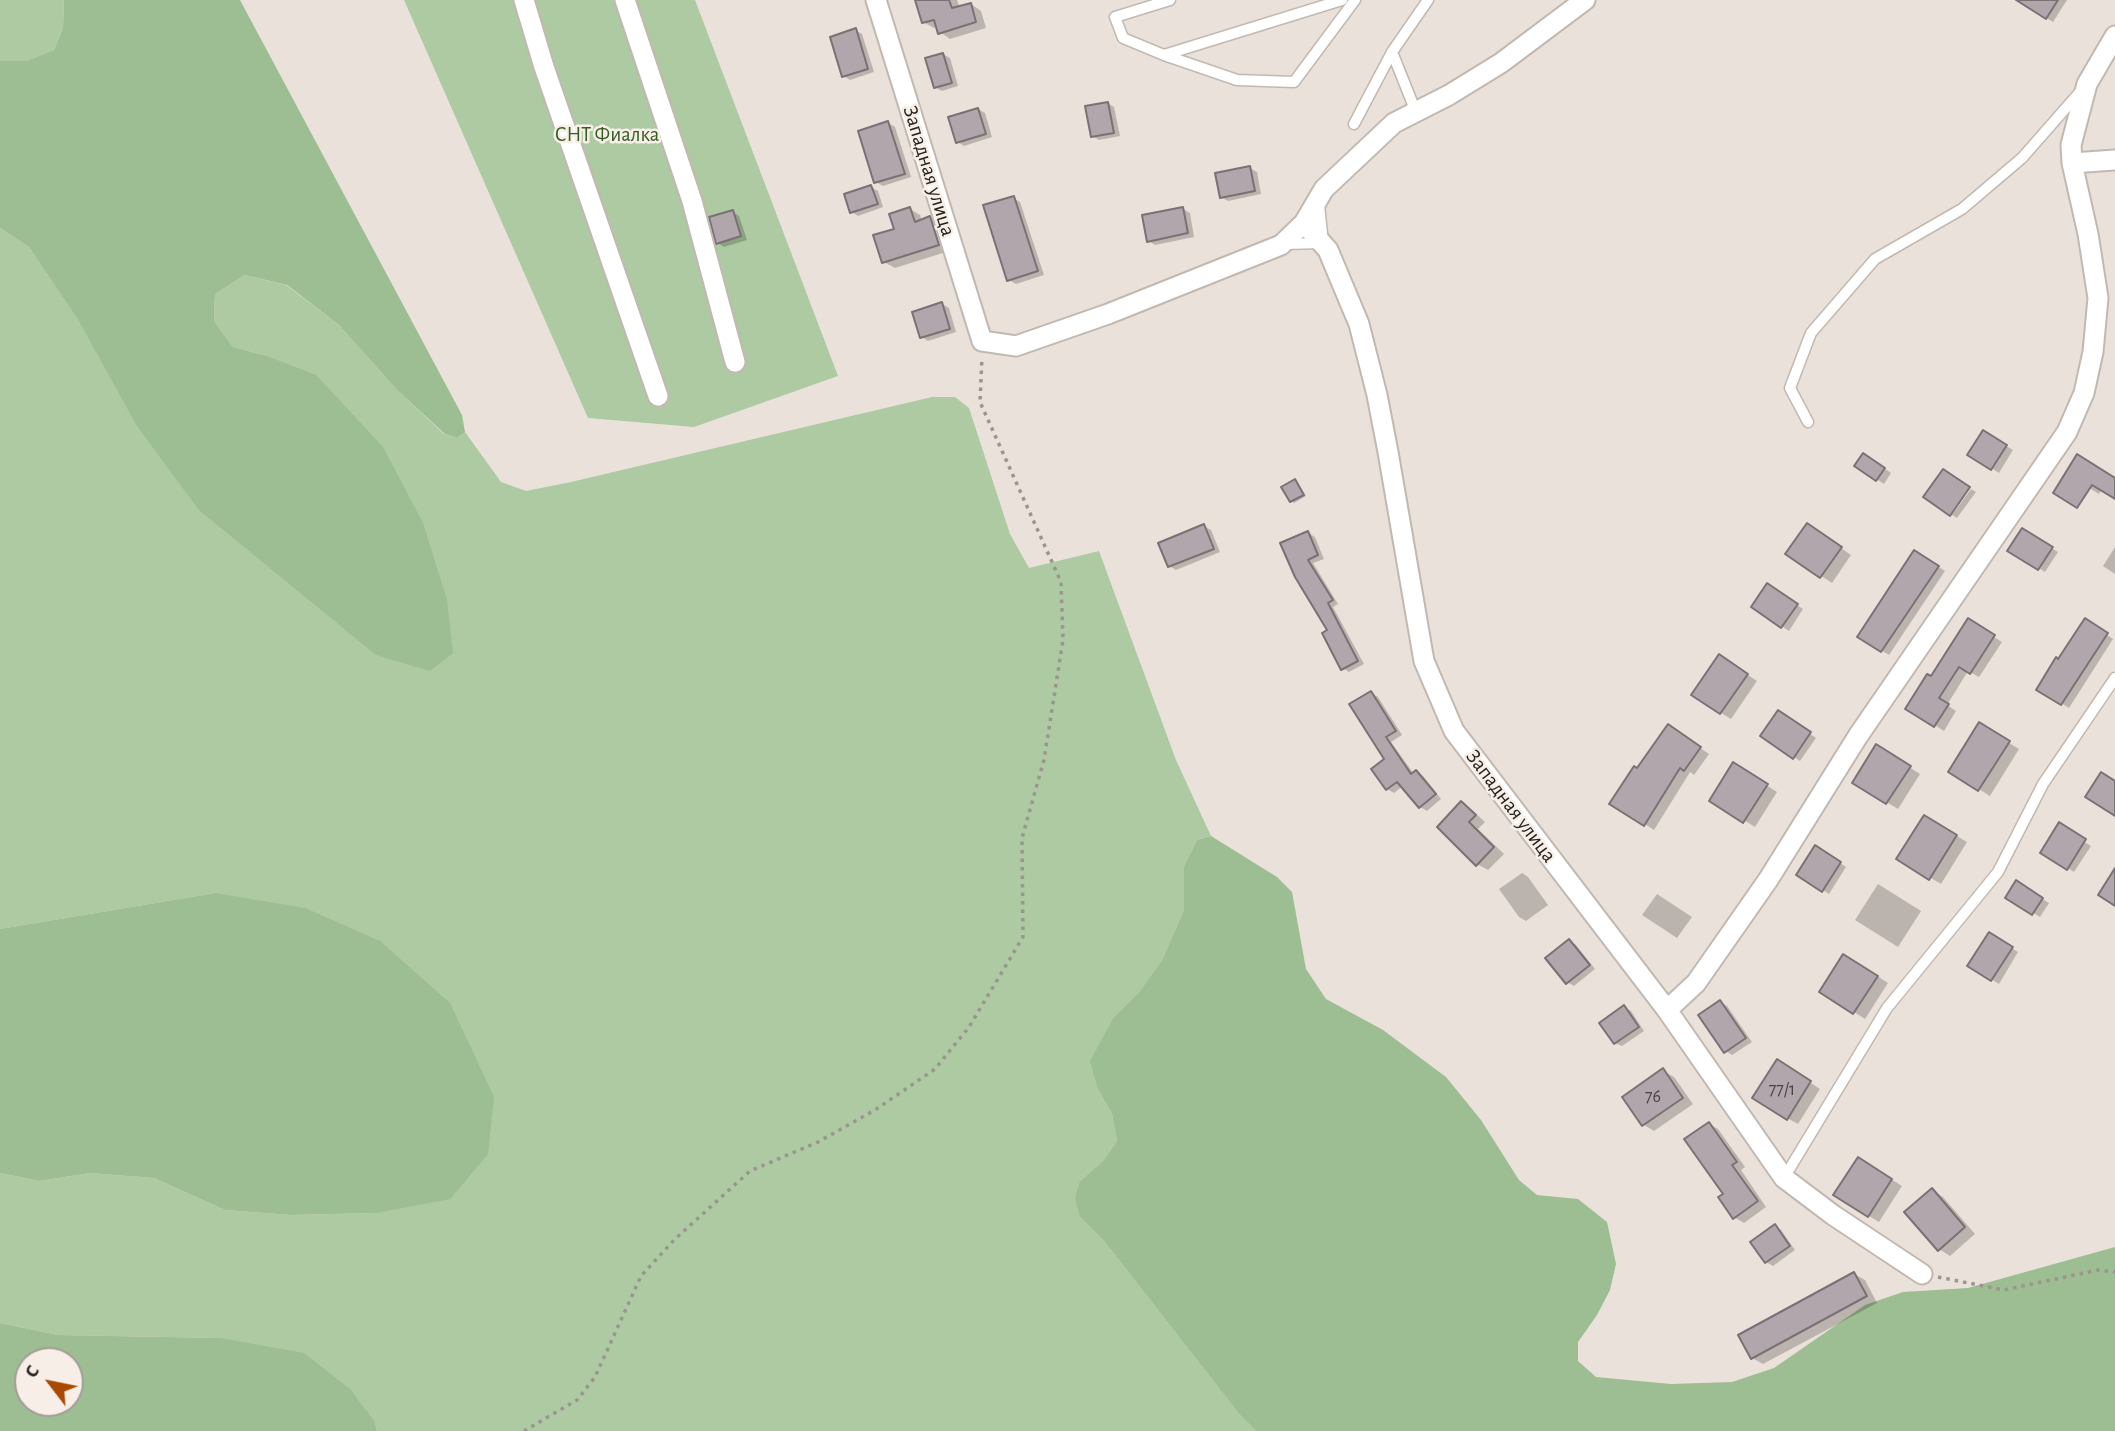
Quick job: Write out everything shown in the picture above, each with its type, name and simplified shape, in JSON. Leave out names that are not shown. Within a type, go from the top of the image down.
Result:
[{"type":"street","points":[[524,0],[544,67],[659,396]]},
{"type":"street","points":[[625,0],[692,201],[735,362]]},
{"type":"street","name":"Западная улица","points":[[876,0],[982,341]]},
{"type":"street","points":[[982,341],[1016,346],[1108,314],[1281,245],[1304,223],[1324,188],[1394,123],[1449,95],[1501,63],[1584,1]]},
{"type":"street","points":[[1667,1010],[1696,983],[1768,880],[1858,736],[2071,422],[2084,393],[2094,352],[2098,298],[2088,234],[2072,163],[2071,145],[2087,84],[2115,36]]},
{"type":"street","points":[[2072,163],[2115,160]]},
{"type":"street","name":"Западная улица","points":[[1304,223],[1328,250],[1359,324],[1384,429],[1424,661],[1454,731],[1667,1010],[1784,1178],[1833,1215],[1922,1274]]},
{"type":"lane","points":[[1170,0],[1115,17],[1123,38],[1237,80],[1294,82],[1355,0]]},
{"type":"lane","points":[[1164,55],[1342,0]]},
{"type":"lane","points":[[1354,124],[1392,52],[1428,0]]},
{"type":"lane","points":[[1392,52],[1416,112]]},
{"type":"lane","points":[[1808,422],[1790,388],[1811,333],[1875,259],[1962,209],[2022,158],[2087,84]]},
{"type":"lane","points":[[1281,245],[1323,243],[1319,196]]},
{"type":"lane","points":[[1784,1178],[1887,1008],[1998,872],[2043,784],[2115,678]]},
{"type":"path","points":[[524,1431],[577,1400],[595,1377],[641,1276],[674,1240],[750,1171],[818,1142],[875,1110],[935,1069],[969,1027],[1023,937],[1022,838],[1044,760],[1063,640],[1060,582],[980,402],[982,341]]},
{"type":"path","points":[[1922,1274],[2004,1290],[2098,1270],[2115,1272]]},
{"type":"green space","points":[[0,0],[64,0],[63,28],[54,50],[26,61],[0,61]]},
{"type":"green space","points":[[64,0],[240,0],[462,415],[465,432],[457,438],[445,434],[397,390],[339,325],[287,285],[245,275],[215,294],[214,321],[233,347],[267,356],[316,375],[383,447],[423,523],[447,600],[453,653],[430,671],[376,655],[199,510],[137,426],[80,323],[29,247],[0,228],[0,61],[26,61],[54,50],[63,28]]},
{"type":"green space","name":"СНТ Фиалка","points":[[404,0],[695,0],[838,376],[694,427],[588,418]]},
{"type":"green space","points":[[0,228],[29,247],[80,323],[267,356],[233,347],[214,321],[215,294],[245,275],[286,285],[339,325],[397,390],[444,434],[457,438],[465,432],[501,482],[526,491],[932,397],[955,397],[969,408],[1010,534],[1029,568],[1099,551],[1176,760],[1211,836],[1197,840],[1184,866],[1184,910],[1162,960],[1139,992],[1114,1017],[1098,1089],[1112,1114],[1117,1141],[1103,1161],[1080,1181],[1080,1217],[1104,1241],[1240,1415],[1256,1431],[377,1431],[375,1422],[220,1338],[58,1335],[0,1323],[0,1173],[39,1181],[90,1173],[154,1178],[225,1210],[291,1215],[376,1213],[215,893],[0,929]]},
{"type":"green space","points":[[1211,836],[1277,877],[1292,892],[1306,969],[1326,999],[1383,1030],[1446,1077],[1481,1120],[1519,1180],[1537,1195],[1578,1199],[1607,1222],[1616,1264],[1610,1290],[1578,1342],[1578,1361],[1596,1377],[1671,1384],[1732,1382],[1774,1368],[1865,1305],[1903,1292],[1968,1288],[2115,1247],[2115,1431],[1256,1431],[1240,1415],[1104,1241],[1080,1217],[1075,1198],[1080,1181],[1103,1161],[1117,1141],[1112,1114],[1098,1089],[1090,1061],[1114,1017],[1139,992],[1162,960],[1184,910],[1184,866],[1197,840]]},
{"type":"green space","points":[[215,893],[305,908],[380,941],[450,1003],[494,1097],[488,1154],[450,1199],[376,1213],[291,1215],[225,1210],[154,1178],[90,1173],[39,1181],[0,1173],[0,929]]},
{"type":"green space","points":[[0,1323],[58,1335],[220,1338],[304,1353],[350,1389],[375,1422],[377,1431],[0,1431]]},
{"type":"building","points":[[915,0],[949,0],[952,8],[971,3],[976,22],[938,34],[934,20],[922,23]]},
{"type":"building","points":[[2016,0],[2058,0],[2046,19]]},
{"type":"building","points":[[856,28],[868,69],[842,77],[830,37]]},
{"type":"building","points":[[943,53],[952,83],[934,88],[925,58]]},
{"type":"building","points":[[1108,102],[1114,133],[1091,137],[1085,106]]},
{"type":"building","points":[[978,108],[986,134],[956,143],[948,117]]},
{"type":"building","points":[[888,121],[905,174],[874,183],[858,131]]},
{"type":"building","points":[[1250,166],[1255,191],[1220,198],[1215,173]]},
{"type":"building","points":[[871,185],[878,204],[850,213],[844,194]]},
{"type":"building","points":[[1014,196],[1038,271],[1007,281],[983,205]]},
{"type":"building","points":[[910,207],[915,222],[930,216],[939,245],[882,263],[873,235],[894,229],[889,214]]},
{"type":"building","points":[[1183,207],[1188,233],[1147,242],[1142,215]]},
{"type":"building","points":[[733,210],[741,236],[716,244],[709,217]]},
{"type":"building","points":[[942,302],[950,329],[920,338],[912,312]]},
{"type":"building","points":[[1983,430],[2007,445],[1991,470],[1967,455]]},
{"type":"building","points":[[1863,453],[1885,468],[1876,481],[1854,466]]},
{"type":"building","points":[[2077,454],[2115,478],[2115,499],[2092,485],[2077,508],[2053,493]]},
{"type":"building","points":[[1943,469],[1970,487],[1950,516],[1923,497]]},
{"type":"building","points":[[1295,479],[1304,495],[1290,502],[1281,487]]},
{"type":"building","points":[[1807,523],[1842,547],[1820,578],[1785,554]]},
{"type":"building","points":[[1204,524],[1214,549],[1168,567],[1158,543]]},
{"type":"building","points":[[2022,528],[2053,547],[2038,570],[2007,551]]},
{"type":"building","points":[[1308,531],[1318,555],[1308,560],[1333,600],[1328,603],[1358,661],[1341,670],[1322,633],[1327,630],[1295,577],[1280,543]]},
{"type":"building","points":[[1914,550],[1939,566],[1881,652],[1857,637]]},
{"type":"building","points":[[1767,583],[1798,604],[1781,628],[1751,607]]},
{"type":"building","points":[[1968,618],[1995,635],[1970,674],[1959,667],[1939,698],[1949,704],[1934,727],[1905,709],[1927,674],[1931,676]]},
{"type":"building","points":[[2085,618],[2108,633],[2061,705],[2036,690]]},
{"type":"building","points":[[1719,654],[1748,674],[1720,714],[1691,695]]},
{"type":"building","points":[[1371,691],[1396,731],[1386,737],[1411,774],[1416,770],[1436,794],[1419,808],[1397,782],[1386,790],[1371,769],[1384,759],[1349,704]]},
{"type":"building","points":[[1778,710],[1811,732],[1793,759],[1760,736]]},
{"type":"building","points":[[1979,722],[2010,741],[1978,791],[1948,772]]},
{"type":"building","points":[[1668,724],[1701,747],[1684,771],[1680,768],[1644,826],[1609,804],[1634,766],[1637,768]]},
{"type":"building","points":[[1876,744],[1911,766],[1886,804],[1852,783]]},
{"type":"building","points":[[1733,762],[1768,784],[1743,823],[1709,801]]},
{"type":"building","points":[[2101,772],[2115,781],[2115,816],[2085,797]]},
{"type":"building","points":[[1461,801],[1476,815],[1469,822],[1494,847],[1476,866],[1437,827]]},
{"type":"building","points":[[1924,815],[1957,835],[1929,880],[1896,859]]},
{"type":"building","points":[[2059,822],[2086,839],[2067,870],[2040,853]]},
{"type":"building","points":[[1815,845],[1841,862],[1822,892],[1796,875]]},
{"type":"building","points":[[2115,868],[2115,906],[2098,895]]},
{"type":"building","points":[[2016,880],[2043,898],[2032,915],[2005,898]]},
{"type":"building","points":[[1989,932],[2013,947],[1991,981],[1967,966]]},
{"type":"building","points":[[1569,939],[1590,965],[1566,984],[1545,958]]},
{"type":"building","points":[[1843,954],[1878,976],[1853,1014],[1819,992]]},
{"type":"building","points":[[1720,1000],[1746,1038],[1724,1053],[1698,1015]]},
{"type":"building","points":[[1624,1005],[1639,1027],[1614,1044],[1599,1023]]},
{"type":"building","points":[[1777,1059],[1811,1081],[1787,1120],[1752,1098]]},
{"type":"building","points":[[1663,1068],[1683,1098],[1642,1126],[1622,1097]]},
{"type":"building","points":[[1709,1122],[1737,1162],[1732,1165],[1758,1201],[1733,1219],[1718,1197],[1723,1194],[1684,1139]]},
{"type":"building","points":[[1858,1157],[1892,1179],[1868,1217],[1833,1195]]},
{"type":"building","points":[[1932,1188],[1965,1227],[1938,1251],[1904,1212]]},
{"type":"building","points":[[1775,1224],[1790,1246],[1765,1263],[1750,1242]]},
{"type":"building","points":[[1854,1272],[1867,1296],[1751,1359],[1738,1335]]}]
